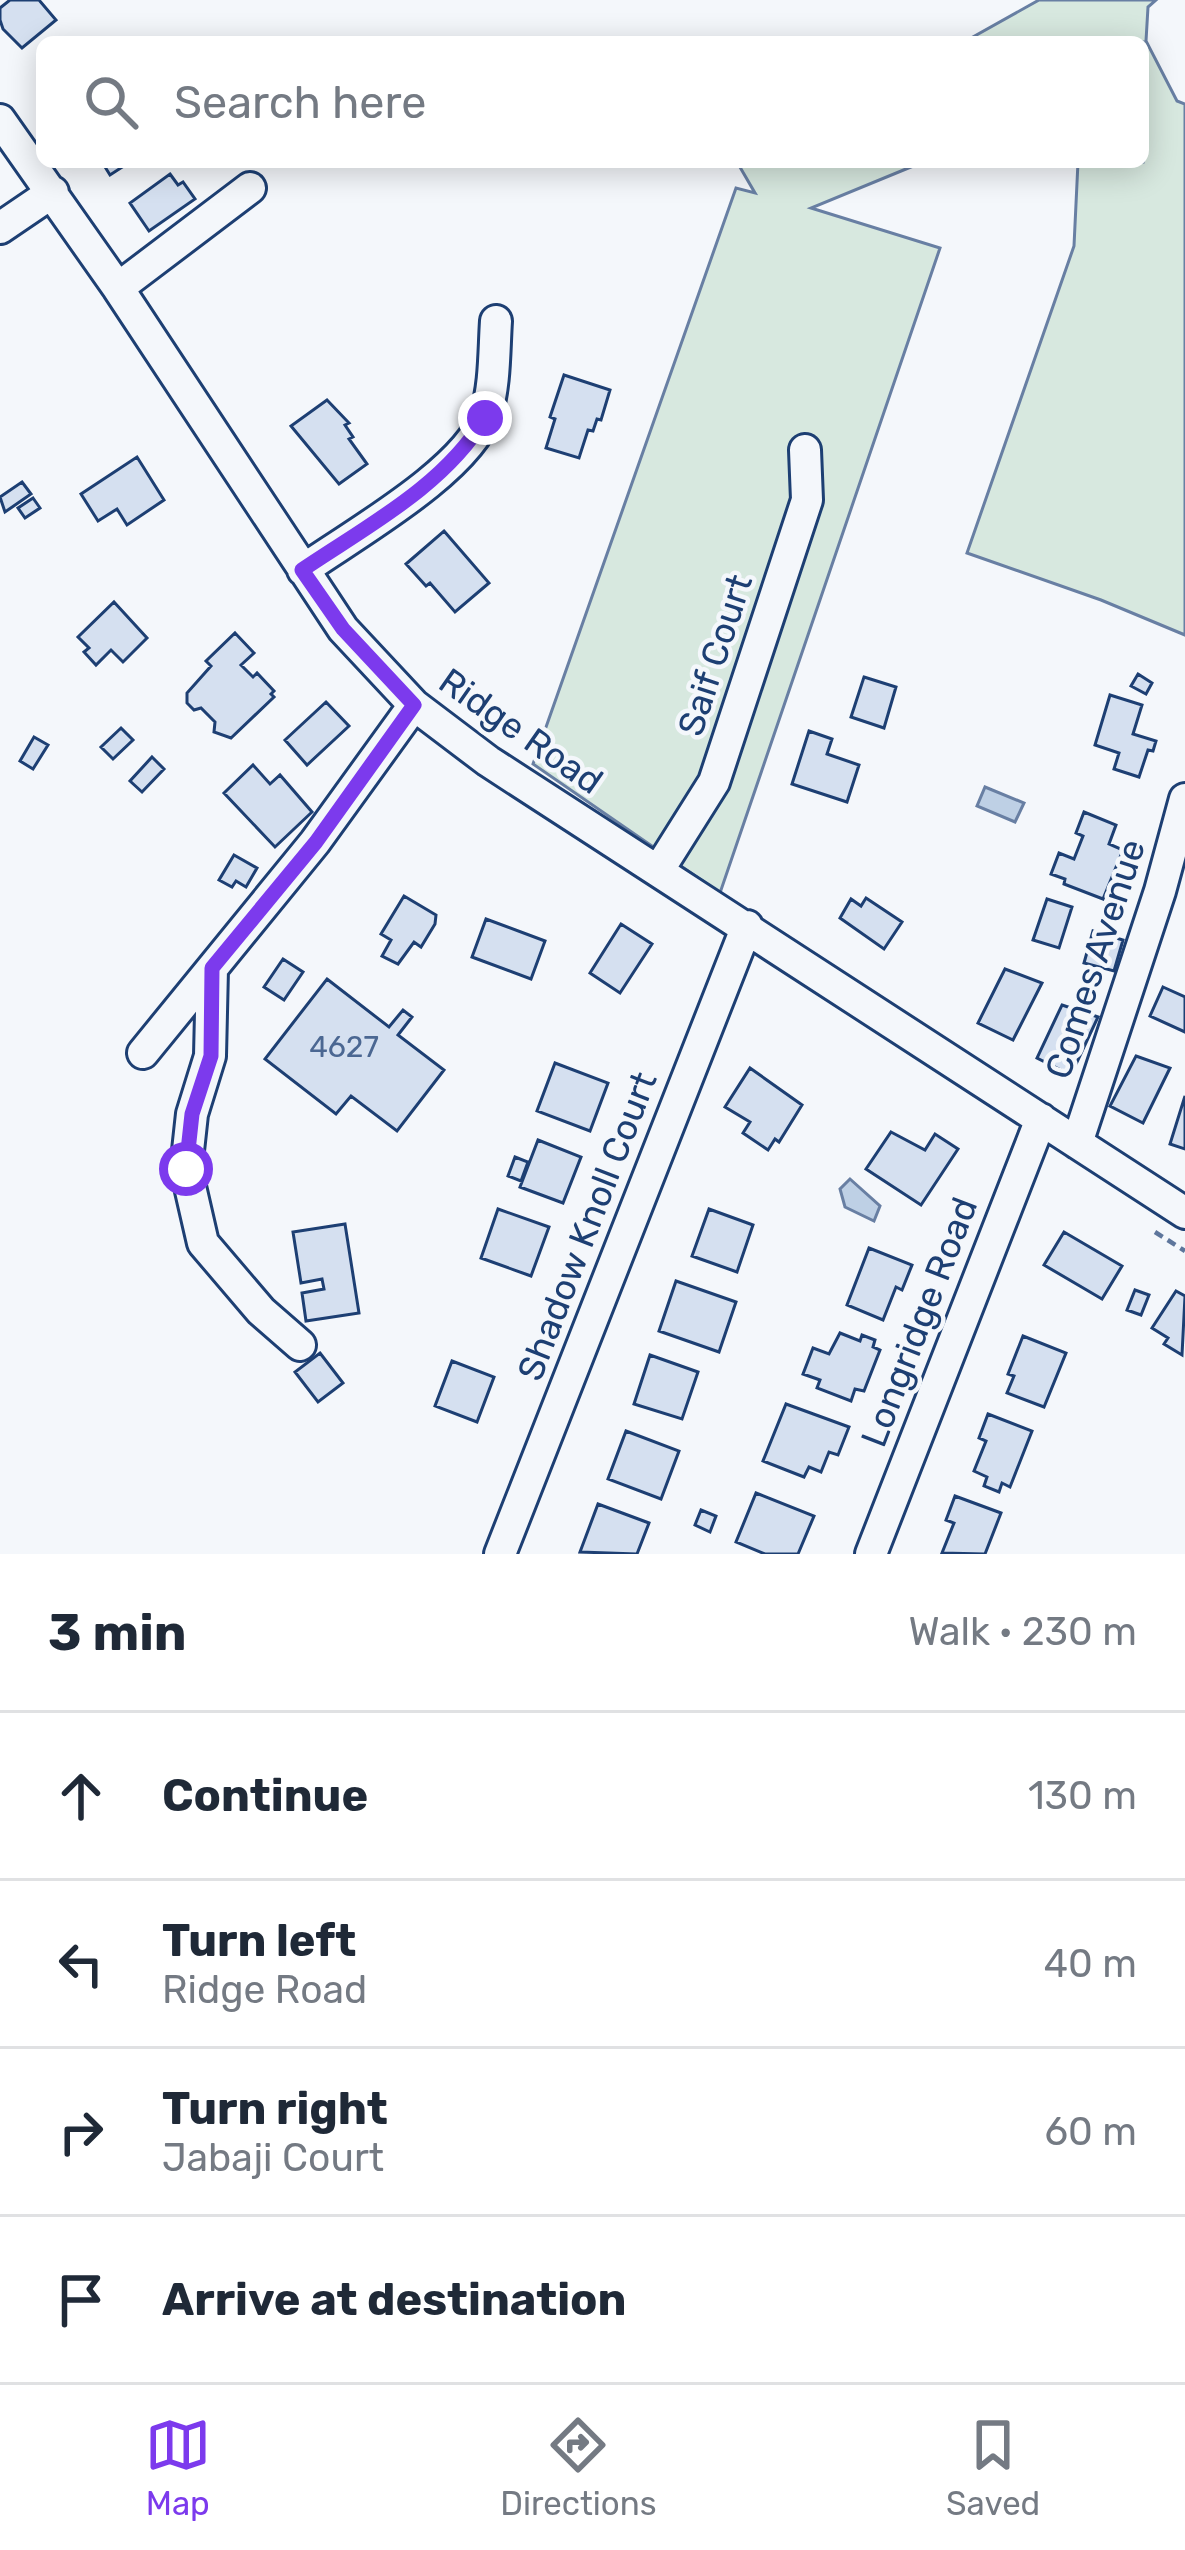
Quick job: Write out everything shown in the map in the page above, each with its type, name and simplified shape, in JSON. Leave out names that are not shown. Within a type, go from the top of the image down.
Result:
[{"type":"street","name":"Ridge Road","points":[[0,120],[118,288],[302,570],[356,644],[414,705],[488,761],[1185,1213]]},
{"type":"street","points":[[118,288],[250,188]]},
{"type":"street","points":[[0,228],[53,192]]},
{"type":"street","points":[[302,570],[430,482],[466,449],[485,418],[496,321]]},
{"type":"street","name":"Saif Court","points":[[658,871],[714,782],[807,500],[805,450]]},
{"type":"street","points":[[143,1053],[316,842],[414,705]]},
{"type":"street","name":"Comes Avenue","points":[[1077,1143],[1160,891],[1185,799]]},
{"type":"street","name":"Shadow Knoll Court","points":[[500,1554],[747,926]]},
{"type":"street","points":[[212,968],[211,1056],[192,1114],[186,1169],[203,1243],[246,1294],[300,1345]]},
{"type":"street","name":"Longridge Road","points":[[871,1554],[1041,1119]]},
{"type":"path","points":[[1155,1232],[1185,1251]]},
{"type":"shaded area","points":[[1039,0],[1156,0],[1148,7],[1146,36],[975,36]]},
{"type":"shaded area","points":[[1149,47],[1177,101],[1185,104],[1185,635],[967,553],[1074,246],[1078,168],[1149,168]]},
{"type":"shaded area","points":[[740,168],[908,168],[811,208],[940,248],[720,893],[533,764],[736,188],[755,193]]},
{"type":"water","points":[[985,787],[1024,803],[1015,822],[977,806]]},
{"type":"water","points":[[850,1179],[880,1206],[874,1221],[845,1207],[840,1189]]},
{"type":"building","points":[[10,0],[39,0],[56,20],[22,48],[3,29],[0,8]]},
{"type":"building","points":[[170,174],[195,199],[149,231],[130,203]]},
{"type":"building","points":[[564,375],[610,390],[601,420],[597,419],[593,431],[588,430],[579,458],[546,448]]},
{"type":"building","points":[[327,400],[349,423],[345,425],[353,437],[349,439],[367,464],[339,484],[291,426]]},
{"type":"building","points":[[137,457],[164,500],[127,525],[117,509],[98,521],[81,494]]},
{"type":"building","points":[[22,482],[31,494],[5,512],[0,497]]},
{"type":"building","points":[[33,498],[40,508],[25,518],[18,508]]},
{"type":"building","points":[[444,531],[489,583],[455,612],[406,564]]},
{"type":"building","points":[[114,602],[147,638],[123,662],[111,650],[96,665],[78,637]]},
{"type":"building","points":[[235,633],[254,653],[241,665],[253,677],[257,673],[274,697],[231,738],[214,732],[215,722],[201,708],[194,710],[187,703],[187,693],[211,666],[206,661]]},
{"type":"building","points":[[1138,674],[1152,683],[1146,694],[1131,686]]},
{"type":"building","points":[[864,677],[896,687],[884,728],[851,717]]},
{"type":"building","points":[[1110,695],[1142,705],[1133,734],[1156,741],[1139,777],[1114,769],[1119,753],[1095,745]]},
{"type":"building","points":[[326,702],[349,726],[307,765],[285,740]]},
{"type":"building","points":[[121,728],[133,740],[113,759],[101,747]]},
{"type":"building","points":[[809,731],[832,739],[827,754],[859,765],[847,802],[792,784]]},
{"type":"building","points":[[34,737],[48,745],[33,769],[20,761]]},
{"type":"building","points":[[152,757],[164,769],[142,792],[130,781]]},
{"type":"building","points":[[253,765],[270,784],[280,775],[312,812],[275,847],[224,793]]},
{"type":"building","points":[[1084,812],[1116,825],[1109,844],[1123,850],[1103,899],[1051,874],[1059,853],[1074,859],[1083,836],[1076,833]]},
{"type":"building","points":[[234,855],[257,868],[246,887],[219,880]]},
{"type":"building","points":[[404,896],[436,915],[421,947],[414,942],[398,964],[382,956],[391,940],[381,934]]},
{"type":"building","points":[[866,898],[902,922],[884,949],[840,918],[851,899],[861,906]]},
{"type":"building","points":[[1047,899],[1072,907],[1059,948],[1033,940]]},
{"type":"building","points":[[486,919],[545,941],[531,979],[472,957]]},
{"type":"building","points":[[621,924],[652,944],[620,993],[590,973]]},
{"type":"building","points":[[1093,931],[1123,940],[1114,971],[1084,963]]},
{"type":"building","points":[[283,959],[303,972],[284,1000],[264,987]]},
{"type":"building","points":[[1005,969],[1042,983],[1013,1040],[978,1023]]},
{"type":"building","points":[[327,979],[389,1027],[403,1010],[412,1017],[398,1035],[444,1070],[397,1131],[351,1096],[336,1114],[265,1059]]},
{"type":"building","points":[[1163,987],[1185,997],[1185,1032],[1150,1016]]},
{"type":"building","points":[[1062,1005],[1098,1017],[1071,1075],[1037,1058]]},
{"type":"building","points":[[1136,1056],[1170,1068],[1143,1123],[1110,1106]]},
{"type":"building","points":[[555,1063],[608,1083],[590,1131],[537,1111]]},
{"type":"building","points":[[750,1068],[802,1105],[779,1142],[775,1139],[768,1150],[743,1133],[750,1122],[725,1107]]},
{"type":"building","points":[[1185,1096],[1185,1149],[1170,1144]]},
{"type":"building","points":[[891,1132],[925,1150],[935,1134],[958,1149],[921,1205],[866,1169]]},
{"type":"building","points":[[538,1140],[581,1157],[563,1203],[520,1187]]},
{"type":"building","points":[[515,1157],[528,1162],[521,1181],[508,1176]]},
{"type":"building","points":[[498,1209],[549,1227],[531,1276],[481,1258]]},
{"type":"building","points":[[709,1209],[753,1225],[737,1272],[692,1256]]},
{"type":"building","points":[[345,1224],[359,1313],[306,1321],[302,1293],[324,1289],[322,1279],[301,1283],[293,1232]]},
{"type":"building","points":[[1064,1232],[1122,1266],[1102,1299],[1044,1265]]},
{"type":"building","points":[[869,1248],[912,1265],[902,1290],[896,1287],[883,1320],[847,1305]]},
{"type":"building","points":[[676,1281],[736,1302],[719,1352],[659,1331]]},
{"type":"building","points":[[1135,1290],[1149,1295],[1141,1315],[1127,1310]]},
{"type":"building","points":[[1176,1291],[1185,1296],[1182,1355],[1164,1344],[1168,1338],[1152,1328]]},
{"type":"building","points":[[840,1333],[860,1341],[862,1335],[875,1340],[873,1347],[880,1350],[864,1391],[855,1389],[851,1401],[817,1388],[820,1380],[803,1374],[813,1348],[829,1354]]},
{"type":"building","points":[[1023,1336],[1066,1353],[1044,1407],[1007,1393],[1014,1376],[1008,1374]]},
{"type":"building","points":[[320,1353],[343,1383],[318,1402],[295,1372]]},
{"type":"building","points":[[650,1355],[698,1372],[682,1419],[634,1404]]},
{"type":"building","points":[[452,1361],[494,1377],[477,1422],[435,1406]]},
{"type":"building","points":[[786,1404],[849,1427],[838,1455],[829,1452],[821,1472],[809,1467],[804,1477],[763,1461]]},
{"type":"building","points":[[988,1414],[1032,1431],[1010,1487],[1002,1483],[999,1492],[984,1486],[987,1477],[974,1471],[986,1441],[979,1438]]},
{"type":"building","points":[[626,1431],[679,1451],[661,1499],[608,1479]]},
{"type":"building","points":[[756,1493],[814,1516],[798,1554],[765,1554],[736,1542]]},
{"type":"building","points":[[955,1496],[1001,1513],[985,1554],[942,1553],[954,1523],[946,1520]]},
{"type":"building","points":[[598,1504],[649,1523],[637,1554],[580,1552]]},
{"type":"building","points":[[701,1510],[716,1516],[710,1532],[695,1525]]},
{"type":"route","points":[[186,1169],[192,1114],[211,1056],[212,968],[316,842],[414,705],[343,629],[302,570],[430,482],[466,449],[485,418]]}]
